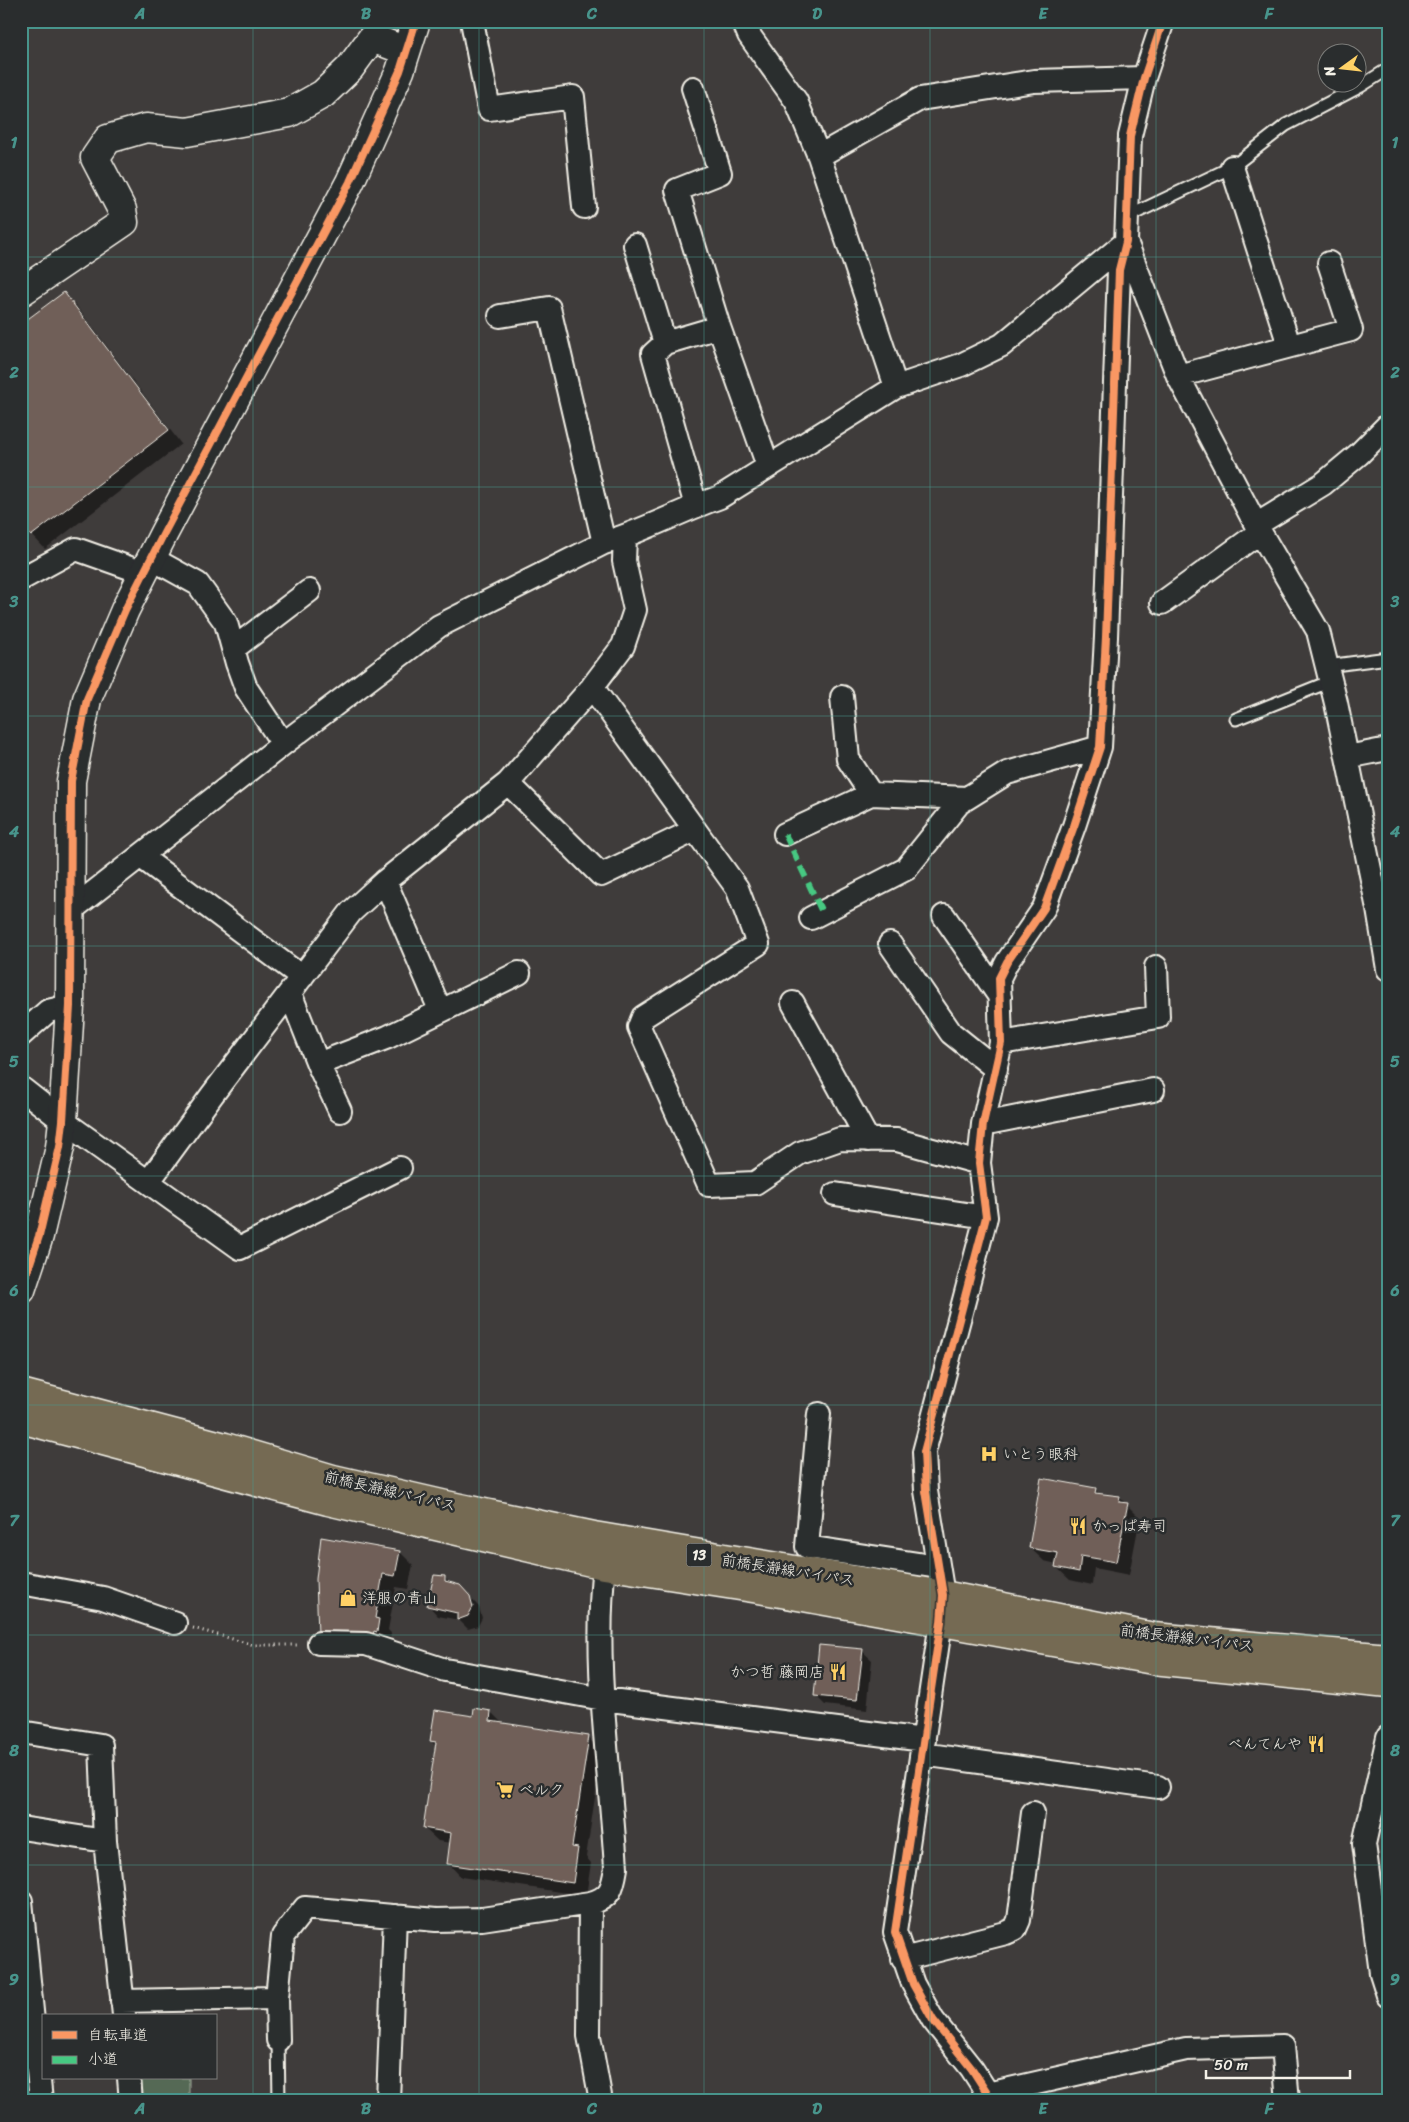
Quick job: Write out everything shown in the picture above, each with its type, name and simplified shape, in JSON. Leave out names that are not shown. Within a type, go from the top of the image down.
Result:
[{"type":"main road","name":"前橋長瀞線バイパス","points":[[21,1393],[225,1447],[333,1478],[446,1505],[594,1536],[943,1595],[1154,1637],[1388,1658]]},
{"type":"main road","name":"前橋長瀞線バイパス","points":[[21,1419],[328,1501],[604,1565],[759,1589],[1153,1660],[1388,1684]]},
{"type":"street","points":[[21,1290],[39,1236],[60,1147],[63,1121],[70,1006],[71,781],[87,699],[125,610],[350,182],[400,71],[416,21]]},
{"type":"street","points":[[472,21],[489,109],[573,97],[584,208]]},
{"type":"street","points":[[743,21],[749,35],[796,101],[819,156],[896,387]]},
{"type":"street","points":[[1163,21],[1144,78],[1130,136],[1126,242],[1119,270],[1106,637],[1100,747],[1044,908],[1007,962],[999,978],[1001,1043],[983,1124],[979,1163],[986,1218],[924,1452],[926,1491],[943,1595],[941,1622],[896,1932],[903,1959],[913,1984],[933,2020],[972,2069],[989,2097],[1186,2049],[1282,2046],[1288,2101]]},
{"type":"street","points":[[21,292],[124,222],[122,210],[95,158],[108,138],[146,128],[187,132],[289,113],[323,94],[350,68],[372,38],[406,51]]},
{"type":"street","points":[[819,156],[920,99],[1034,80],[1144,78]]},
{"type":"street","points":[[693,88],[720,173],[677,190],[719,327],[768,466]]},
{"type":"street","points":[[1232,167],[1290,345]]},
{"type":"street","points":[[70,911],[283,744],[439,626],[604,543],[625,537],[720,497],[896,387],[961,365],[1002,346],[1126,242]]},
{"type":"street","points":[[1126,242],[1178,376],[1258,528],[1318,631],[1347,757],[1378,909],[1388,969]]},
{"type":"street","points":[[636,245],[665,343]]},
{"type":"street","points":[[1178,376],[1351,330],[1329,263]]},
{"type":"street","points":[[500,316],[549,308],[604,543]]},
{"type":"street","points":[[696,506],[653,354],[665,343],[719,327]]},
{"type":"street","points":[[1162,602],[1258,528],[1323,484],[1359,454],[1388,426]]},
{"type":"street","points":[[149,1181],[351,912],[385,881],[508,783],[592,688],[623,646],[635,610],[624,561],[625,537]]},
{"type":"street","points":[[21,579],[76,549],[148,566],[198,584],[226,623],[246,688],[283,744]]},
{"type":"street","points":[[233,649],[309,591]]},
{"type":"street","points":[[592,688],[737,888],[758,944],[643,1016],[640,1028],[709,1186],[755,1183],[800,1153],[840,1139],[897,1140],[979,1163]]},
{"type":"street","points":[[842,697],[848,759],[871,794]]},
{"type":"street","points":[[811,918],[906,869],[959,803],[1007,773],[1100,747]]},
{"type":"street","points":[[1347,757],[1388,750]]},
{"type":"street","points":[[508,783],[601,875],[695,830]]},
{"type":"street","points":[[785,834],[871,794],[967,798]]},
{"type":"street","points":[[140,856],[296,985],[318,1064],[340,1112]]},
{"type":"street","points":[[385,881],[440,1010]]},
{"type":"street","points":[[944,916],[1000,997]]},
{"type":"street","points":[[890,944],[951,1034],[996,1069]]},
{"type":"street","points":[[1001,1043],[1158,1017],[1156,968]]},
{"type":"street","points":[[318,1064],[388,1037],[519,973]]},
{"type":"street","points":[[793,1003],[868,1140]]},
{"type":"street","points":[[21,1035],[48,1012],[70,1006]]},
{"type":"street","points":[[21,1088],[63,1121],[240,1248],[400,1168]]},
{"type":"street","points":[[983,1124],[1153,1090]]},
{"type":"street","points":[[835,1194],[986,1218]]},
{"type":"street","points":[[819,1414],[807,1547],[938,1567]]},
{"type":"street","points":[[278,2040],[277,1998],[283,1936],[306,1908],[436,1920],[482,1919],[598,1902],[612,1890],[616,1868],[603,1700],[602,1583],[604,1565]]},
{"type":"street","points":[[21,1583],[104,1598],[175,1623]]},
{"type":"street","points":[[319,1643],[366,1644],[445,1670],[603,1700],[923,1747],[1158,1787]]},
{"type":"street","points":[[21,1732],[101,1745],[105,1841],[123,2008],[277,1998]]},
{"type":"street","points":[[1388,1737],[1364,1844],[1381,1973],[1388,1995]]},
{"type":"street","points":[[903,1959],[1006,1933],[1015,1929],[1019,1920],[1033,1813]]},
{"type":"street","points":[[21,1828],[105,1841]]},
{"type":"street","points":[[21,1901],[41,2101]]},
{"type":"street","points":[[590,1903],[589,2036],[601,2101]]},
{"type":"street","points":[[388,2101],[395,1916]]},
{"type":"street","points":[[129,2080],[131,2101]]},
{"type":"lane","points":[[1127,217],[1232,167],[1286,126],[1361,86],[1388,69]]},
{"type":"lane","points":[[1236,719],[1329,674],[1388,658]]},
{"type":"lane","points":[[278,2040],[279,2101]]},
{"type":"path","points":[[175,1623],[254,1645],[319,1643]]},
{"type":"green space","points":[[138,2080],[189,2080],[189,2101],[140,2101]]},
{"type":"building","points":[[64,292],[169,430],[31,536],[21,523],[21,324]]},
{"type":"building","name":"かっぱ寿司","points":[[1041,1478],[1096,1488],[1095,1493],[1120,1496],[1119,1502],[1128,1503],[1116,1562],[1081,1556],[1079,1572],[1055,1567],[1058,1553],[1029,1548]]},
{"type":"building","name":"洋服の青山","points":[[321,1537],[400,1551],[395,1576],[383,1574],[375,1618],[379,1619],[377,1632],[374,1631],[373,1635],[318,1634],[316,1579]]},
{"type":"building","points":[[434,1575],[445,1576],[445,1581],[460,1585],[470,1596],[473,1607],[468,1616],[457,1620],[457,1613],[427,1606]]},
{"type":"building","name":"かつ哲 藤岡店","points":[[819,1645],[863,1649],[857,1700],[814,1696]]},
{"type":"building","points":[[474,1708],[491,1711],[490,1721],[589,1736],[572,1847],[578,1848],[573,1883],[447,1864],[451,1833],[423,1828],[436,1742],[430,1741],[435,1710],[473,1716]]},
{"type":"marked path","points":[[785,834],[822,912]]},
{"type":"cycle path","points":[[21,1290],[39,1236],[60,1147],[63,1121],[70,1006],[71,781],[87,699],[125,610],[164,533],[350,182],[400,71],[416,21]]},
{"type":"cycle path","points":[[989,2101],[988,2094],[972,2069],[933,2020],[913,1984],[895,1932],[941,1622],[943,1595],[926,1491],[924,1452],[986,1217],[979,1163],[983,1124],[1001,1043],[999,978],[1007,962],[1044,908],[1100,747],[1106,637],[1119,270],[1126,242],[1130,136],[1144,78],[1163,21]]},
{"type":"place","name":"いとう眼科","points":[[989,1454]]},
{"type":"place","name":"かっぱ寿司","points":[[1078,1526]]},
{"type":"place","name":"洋服の青山","points":[[348,1598]]},
{"type":"place","name":"かつ哲 藤岡店","points":[[838,1672]]},
{"type":"place","name":"べんてんや","points":[[1316,1744]]},
{"type":"place","name":"ベルク","points":[[505,1790]]}]
